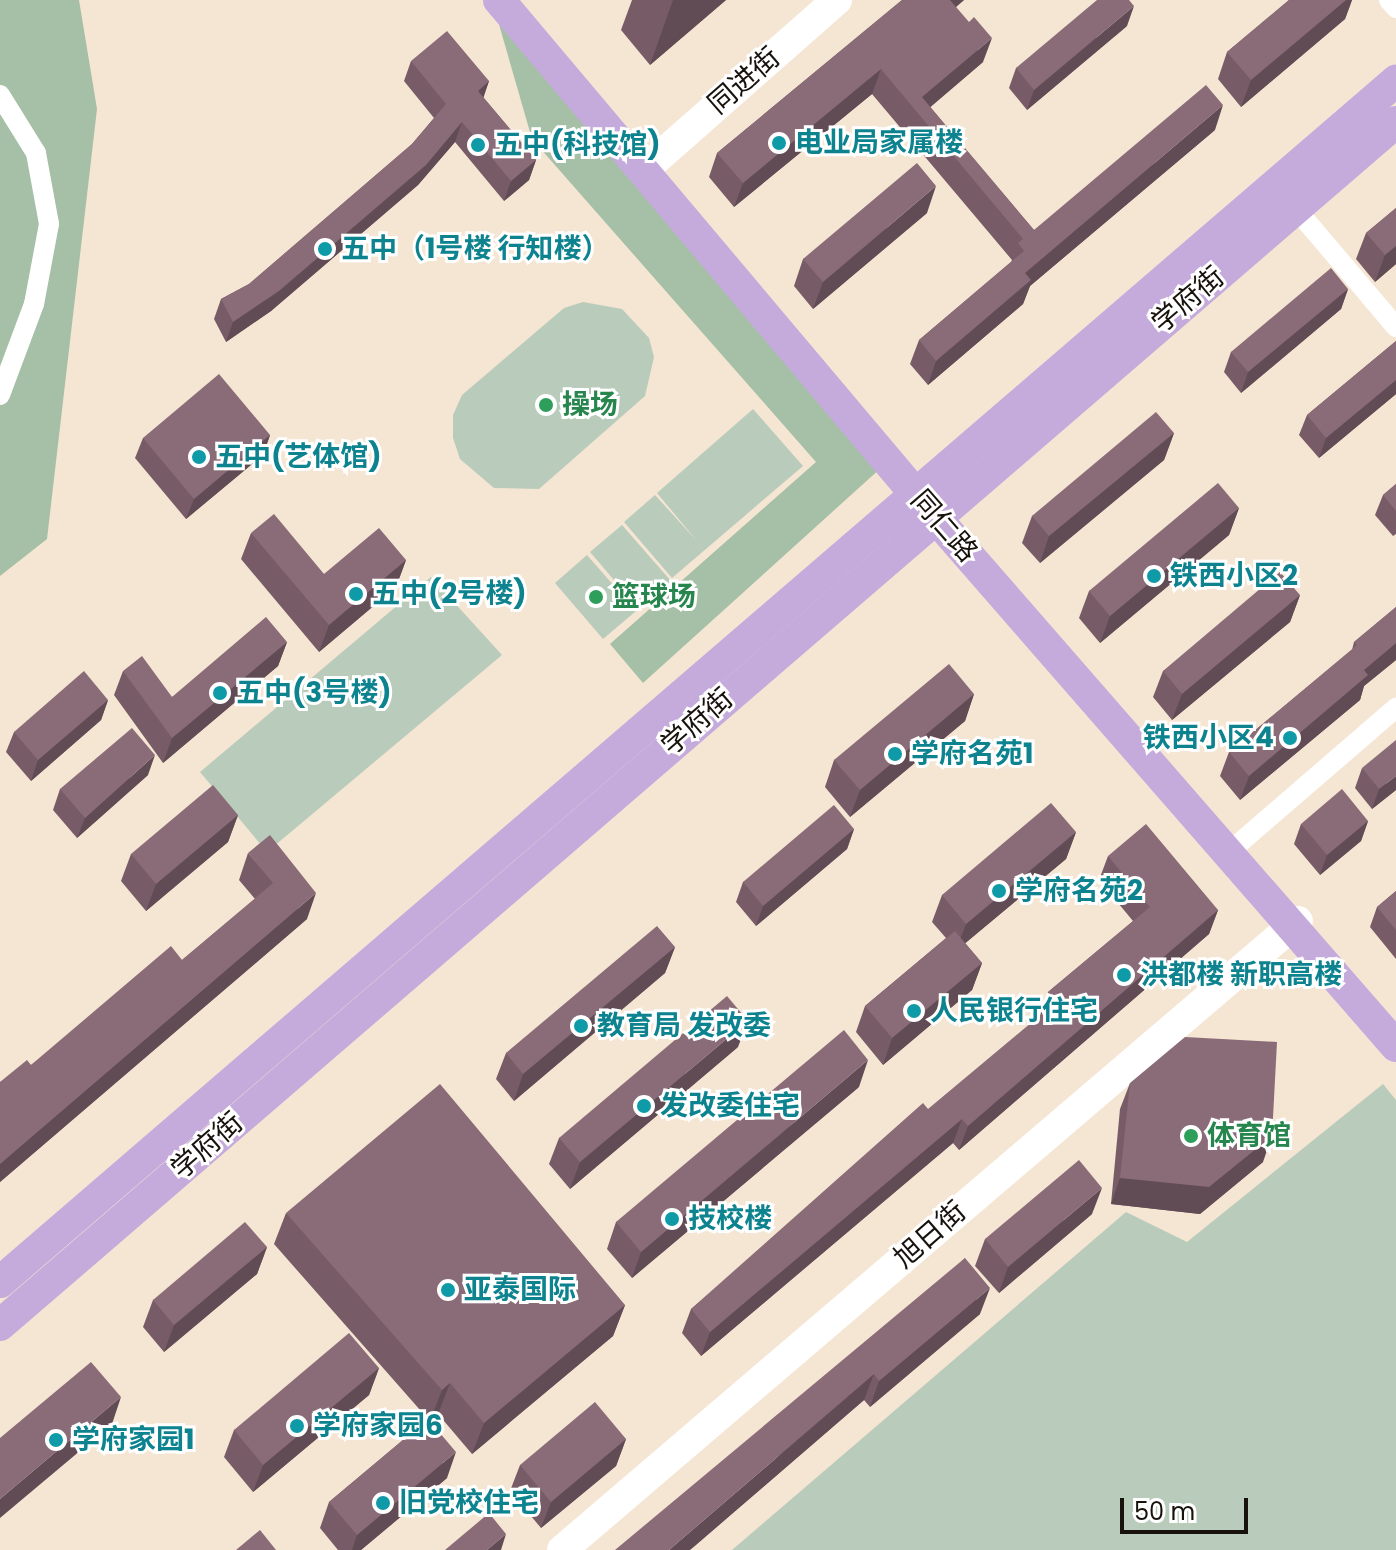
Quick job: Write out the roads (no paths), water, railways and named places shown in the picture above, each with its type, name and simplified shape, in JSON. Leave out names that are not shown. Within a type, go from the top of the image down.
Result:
[{"type":"main road","name":"同仁路","points":[[499,0],[1232,849],[1396,1046]]},
{"type":"main road","name":"同仁路","points":[[514,0],[930,502]]},
{"type":"main road","name":"同进街","points":[[652,163],[837,0]]},
{"type":"main road","name":"学府街","points":[[0,1325],[930,502],[1396,81]]},
{"type":"main road","name":"学府街","points":[[0,1282],[930,502],[1296,209],[1396,122]]},
{"type":"main road","name":"同仁路","points":[[1295,923],[1396,1032]]},
{"type":"main road","name":"旭日街","points":[[562,1550],[1295,923]]},
{"type":"street","points":[[1389,0],[1396,8]]},
{"type":"street","points":[[0,95],[36,153],[49,224],[34,304],[0,395]]},
{"type":"street","points":[[1296,209],[1396,327]]},
{"type":"street","points":[[1232,849],[1396,708]]},
{"type":"place","name":"电业局家属楼","points":[[779,143]]},
{"type":"place","name":"五中(科技馆)","points":[[478,145]]},
{"type":"place","name":"五中（1号楼 行知楼）","points":[[325,249]]},
{"type":"place","name":"操场","points":[[546,405]]},
{"type":"place","name":"五中(艺体馆)","points":[[199,457]]},
{"type":"place","name":"铁西小区2","points":[[1154,576]]},
{"type":"place","name":"五中(2号楼)","points":[[356,594]]},
{"type":"place","name":"篮球场","points":[[596,597]]},
{"type":"place","name":"五中(3号楼)","points":[[220,693]]},
{"type":"place","name":"铁西小区4","points":[[1290,738]]},
{"type":"place","name":"学府名苑1","points":[[895,754]]},
{"type":"place","name":"学府名苑2","points":[[999,891]]},
{"type":"place","name":"洪都楼 新职高楼","points":[[1124,975]]},
{"type":"place","name":"人民银行住宅","points":[[914,1011]]},
{"type":"place","name":"教育局 发改委","points":[[581,1026]]},
{"type":"place","name":"发改委住宅","points":[[644,1106]]},
{"type":"place","name":"体育馆","points":[[1191,1136]]},
{"type":"place","name":"技校楼","points":[[672,1219]]},
{"type":"place","name":"亚泰国际","points":[[448,1290]]},
{"type":"place","name":"学府家园6","points":[[297,1426]]},
{"type":"place","name":"学府家园1","points":[[56,1440]]},
{"type":"place","name":"旧党校住宅","points":[[383,1503]]}]
